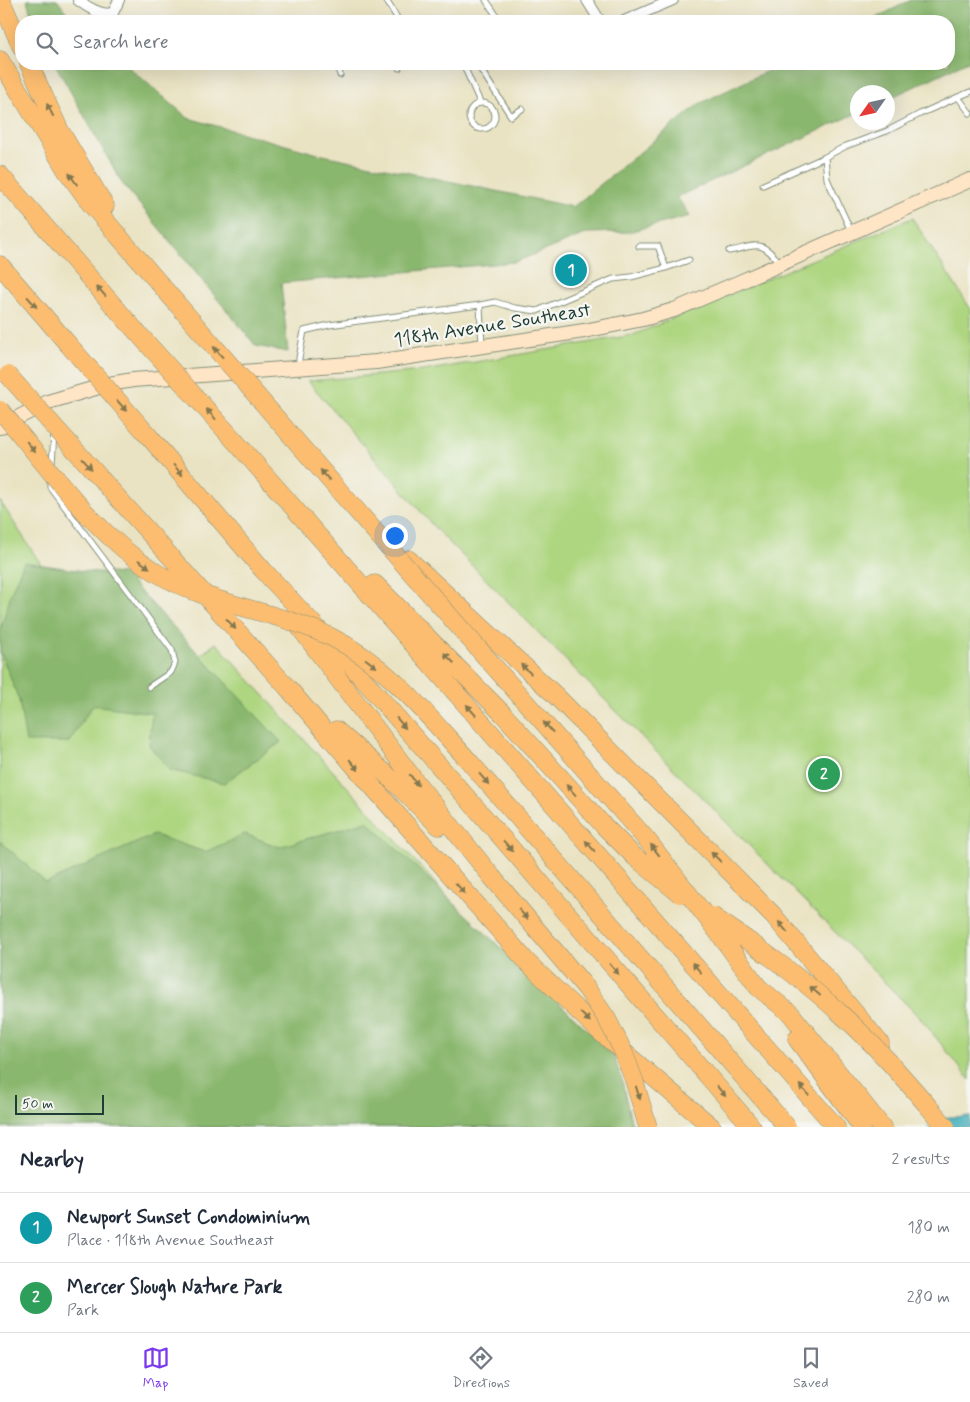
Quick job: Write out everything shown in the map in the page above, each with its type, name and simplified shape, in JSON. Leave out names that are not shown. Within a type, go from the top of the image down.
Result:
[{"type":"highway","points":[[1,0],[15,32]]},
{"type":"highway","points":[[0,60],[67,171],[90,203],[342,494],[646,840],[721,936],[862,1127]]},
{"type":"highway","points":[[32,70],[47,105],[102,202],[160,284]]},
{"type":"highway","points":[[0,163],[74,262]]},
{"type":"highway","points":[[0,175],[74,262],[244,450],[836,1127]]},
{"type":"highway","points":[[0,265],[263,570],[342,655],[752,1127]]},
{"type":"highway","points":[[4,371],[288,688],[528,963],[598,1030],[712,1127]]},
{"type":"highway","points":[[0,410],[90,517],[116,542],[145,565],[202,595],[306,627],[331,637],[359,654],[383,672],[429,717],[468,760],[786,1127]]},
{"type":"highway","points":[[244,450],[503,714],[629,851],[684,897],[771,957],[816,991],[865,1037],[947,1127]]},
{"type":"highway","points":[[342,494],[403,554],[555,695],[773,915],[894,1059],[947,1127]]},
{"type":"highway","points":[[263,570],[284,606],[309,641],[377,728],[407,770],[492,877],[586,988],[607,1019],[623,1051],[648,1127]]},
{"type":"highway","points":[[288,688],[385,774],[492,877]]},
{"type":"highway","points":[[758,987],[791,1014],[882,1127]]},
{"type":"street","points":[[78,0],[86,6],[111,15]]},
{"type":"street","points":[[116,15],[120,0]]},
{"type":"street","points":[[587,0],[596,15]]},
{"type":"street","points":[[638,15],[673,0]]},
{"type":"street","name":"118th Avenue Southeast","points":[[0,427],[48,402],[109,384],[132,380],[376,362],[584,331],[643,319],[674,310],[781,265],[970,180]]},
{"type":"lane","points":[[386,0],[395,15]]},
{"type":"lane","points":[[486,0],[496,15]]},
{"type":"lane","points":[[339,70],[340,75]]},
{"type":"lane","points":[[466,70],[480,102]]},
{"type":"lane","points":[[481,70],[510,116],[522,109]]},
{"type":"lane","points":[[764,185],[846,146],[887,130],[970,92]]},
{"type":"lane","points":[[958,97],[970,113]]},
{"type":"lane","points":[[480,102],[489,104],[495,111],[496,116],[493,124],[486,129],[474,126],[468,115],[472,106],[480,102]]},
{"type":"lane","points":[[825,157],[827,179],[852,234]]},
{"type":"lane","points":[[729,251],[740,250],[753,245],[764,247],[781,265]]},
{"type":"lane","points":[[639,246],[658,246],[666,268]]},
{"type":"lane","points":[[299,368],[304,331],[329,325],[494,302],[537,312],[613,279],[631,277],[689,260]]},
{"type":"lane","points":[[480,305],[482,346]]},
{"type":"lane","points":[[55,417],[50,487],[172,650],[175,663],[171,672],[149,687]]},
{"type":"green space","points":[[27,0],[57,0],[69,15],[31,15]]},
{"type":"green space","points":[[911,0],[970,0],[970,60],[955,67],[955,15],[882,15]]},
{"type":"green space","points":[[58,70],[132,70],[188,118],[318,154],[573,207],[699,104],[770,70],[949,70],[895,96],[895,85],[850,85],[850,116],[677,197],[690,216],[628,232],[588,233],[515,262],[281,283],[288,352],[256,346],[122,183]]},
{"type":"green space","points":[[912,218],[970,308],[970,1080],[922,1020],[435,528],[308,381],[423,371],[633,335]]},
{"type":"green space","points":[[0,501],[133,707],[216,643],[527,984],[616,1065],[633,1127],[0,1127]]},
{"type":"green space","points":[[24,562],[83,571],[124,574],[281,742],[224,783],[169,770],[149,745],[152,713],[93,705],[69,742],[26,742],[19,700],[0,651],[0,631],[12,590]]},
{"type":"green space","points":[[367,821],[613,1054],[622,1080],[632,1127],[0,1127],[0,841],[46,883],[154,835],[205,852],[245,834],[279,847]]},
{"type":"water","points":[[970,1116],[970,1127],[927,1127],[948,1117]]},
{"type":"place","name":"Newport Sunset Condominium","points":[[571,270]]},
{"type":"place","name":"Mercer Slough Nature Park","points":[[824,774]]}]
